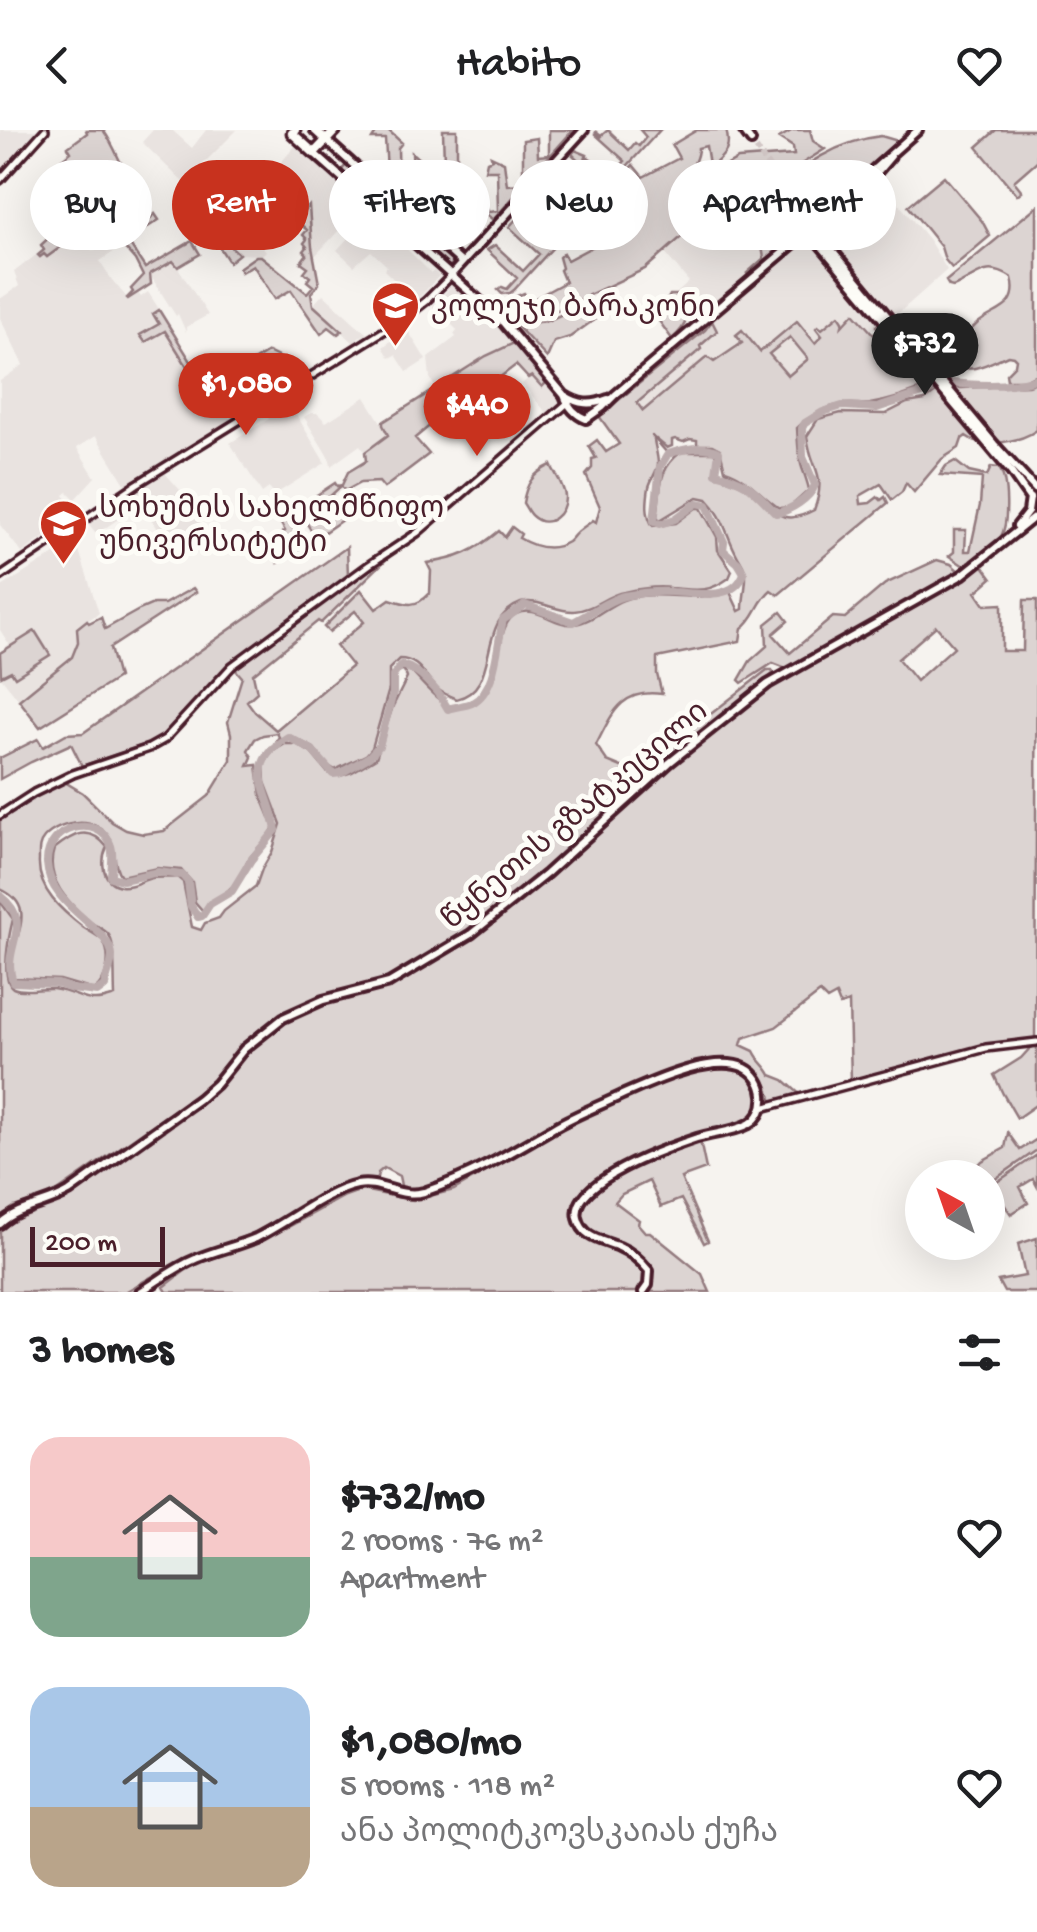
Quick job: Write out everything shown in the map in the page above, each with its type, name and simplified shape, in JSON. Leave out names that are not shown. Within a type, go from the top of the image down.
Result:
[{"type":"main road","points":[[315,130],[462,264]]},
{"type":"main road","points":[[314,153],[336,130]]},
{"type":"main road","points":[[450,276],[584,130]]},
{"type":"main road","points":[[743,130],[751,141]]},
{"type":"main road","points":[[886,160],[918,130]]},
{"type":"main road","points":[[292,131],[506,326],[581,416],[590,417],[787,250]]},
{"type":"main road","points":[[828,250],[1035,501]]},
{"type":"main road","points":[[581,416],[579,408],[613,396]]},
{"type":"main road","points":[[568,400],[586,404],[593,410],[590,417]]},
{"type":"main road","points":[[1021,480],[1035,501]]},
{"type":"main road","points":[[1021,480],[1025,503],[1022,523]]},
{"type":"main road","points":[[1022,523],[1035,501]]},
{"type":"main road","points":[[1022,523],[1035,501]]},
{"type":"main road","name":"წყნეთის გზატკეცილი","points":[[0,1224],[18,1211],[69,1192],[200,1099],[244,1049],[283,1018],[323,1000],[389,983],[471,934],[669,763],[768,684],[962,576],[1022,523]]},
{"type":"main road","points":[[140,1292],[185,1264],[256,1238],[344,1189],[362,1184],[404,1194],[420,1193],[498,1160],[574,1117],[677,1073],[712,1065],[739,1066],[750,1071],[764,1095],[762,1108],[752,1122],[671,1147],[626,1166],[578,1205],[578,1216],[588,1234],[633,1255],[648,1271],[650,1278],[643,1292]]},
{"type":"street","points":[[0,180],[45,130]]},
{"type":"street","points":[[0,577],[138,484],[400,321],[426,302],[450,276]]},
{"type":"street","points":[[0,815],[74,774],[150,748],[165,739],[232,666],[417,533],[568,400]]},
{"type":"street","points":[[762,1108],[986,1048],[1037,1042]]},
{"type":"shaded area","points":[[0,130],[39,130],[0,175]]},
{"type":"shaded area","points":[[86,130],[103,130],[120,160],[63,160],[71,152],[68,147]]},
{"type":"shaded area","points":[[153,130],[172,130],[192,148],[206,130],[237,130],[207,160],[172,160],[172,171],[142,142]]},
{"type":"shaded area","points":[[378,130],[388,130],[402,143],[398,160],[386,160],[385,139],[372,139]]},
{"type":"shaded area","points":[[443,130],[457,130],[457,160],[444,160]]},
{"type":"shaded area","points":[[549,130],[573,130],[546,160],[523,160],[523,140],[537,138],[538,156],[549,155]]},
{"type":"shaded area","points":[[608,130],[629,150],[646,137],[640,130],[660,130],[633,160],[624,160],[596,132],[601,136]]},
{"type":"shaded area","points":[[697,130],[726,130],[727,147],[718,160],[708,160],[706,146],[698,148],[695,160],[675,160],[679,158],[672,145]]},
{"type":"shaded area","points":[[793,130],[810,130],[813,141],[825,149],[808,160],[736,160],[794,155],[793,147],[779,138]]},
{"type":"shaded area","points":[[996,130],[1037,130],[1037,161],[1014,181],[1022,191],[1017,195],[977,147]]},
{"type":"shaded area","points":[[881,136],[898,141],[877,160],[816,160],[850,143]]},
{"type":"shaded area","points":[[296,145],[329,174],[329,241],[314,257],[309,160],[283,160]]},
{"type":"shaded area","points":[[575,150],[591,159],[578,160],[572,154]]},
{"type":"shaded area","points":[[491,156],[504,162],[510,201],[493,220],[490,212],[498,211],[497,170],[490,170]]},
{"type":"shaded area","points":[[668,164],[668,249],[645,269],[538,317],[510,315],[491,304],[496,299],[503,302],[524,293],[530,301],[565,282],[559,257],[563,253],[567,260],[586,250],[648,250],[648,174]]},
{"type":"shaded area","points":[[944,176],[990,236],[952,268],[941,247],[908,206]]},
{"type":"shaded area","points":[[896,201],[929,240],[947,270],[883,327],[866,330],[780,387],[620,444],[599,417],[690,341],[686,303],[677,293],[689,282],[664,252],[668,248],[896,250]]},
{"type":"shaded area","points":[[309,206],[319,284],[311,293],[313,305],[342,331],[338,334],[329,327],[321,334],[291,290],[275,299],[253,265],[241,272],[239,268],[261,256],[307,293],[313,286],[304,272],[308,267],[301,262],[307,254],[304,251],[309,250]]},
{"type":"shaded area","points":[[1037,206],[1037,374],[1024,380],[1007,380],[1006,374],[1016,359],[1008,355],[980,367],[959,367],[952,363],[962,341],[978,323],[1009,302],[1014,288],[1012,278],[988,270],[953,287],[946,281]]},
{"type":"shaded area","points":[[495,245],[523,271],[539,254],[535,250],[550,250],[514,290],[502,294],[498,290],[507,289],[517,278],[487,250]]},
{"type":"shaded area","points":[[44,250],[57,250],[47,257],[38,255]]},
{"type":"shaded area","points":[[56,250],[115,251],[100,261],[112,280],[128,299],[148,292],[230,419],[127,487],[96,436],[77,448],[95,477],[75,499],[68,492],[64,495],[78,514],[22,553],[0,525],[0,381],[23,365],[0,318],[0,299],[19,286],[14,272],[36,255],[44,253],[47,257]]},
{"type":"shaded area","points":[[126,250],[133,250],[145,268],[176,250],[198,250],[200,254],[178,267],[173,261],[150,274],[151,284],[128,299],[143,276]]},
{"type":"shaded area","points":[[221,250],[239,254],[229,262]]},
{"type":"shaded area","points":[[235,250],[266,251],[262,255],[239,254]]},
{"type":"shaded area","points":[[337,250],[408,250],[439,276],[416,301],[384,270],[387,266],[371,251],[354,266]]},
{"type":"shaded area","points":[[426,250],[441,250],[454,262],[447,269]]},
{"type":"shaded area","points":[[763,250],[777,250],[746,274],[764,258]]},
{"type":"shaded area","points":[[174,261],[208,315],[186,327],[186,332],[150,275]]},
{"type":"shaded area","points":[[452,285],[515,343],[486,356],[446,383],[450,388],[440,396],[430,378],[428,358],[456,337],[457,330],[433,306]]},
{"type":"shaded area","points":[[323,294],[367,334],[354,343],[313,305]]},
{"type":"shaded area","points":[[670,295],[679,295],[687,313],[672,339],[659,321]]},
{"type":"shaded area","points":[[587,303],[598,317],[570,337],[554,342],[547,358],[518,327],[547,321]]},
{"type":"shaded area","points":[[159,310],[200,376],[195,379],[165,331],[145,342],[140,335],[159,324],[153,314]]},
{"type":"shaded area","points":[[854,313],[874,335],[879,323],[895,352],[905,354],[931,385],[878,403],[833,406],[802,423],[797,428],[799,451],[809,490],[790,507],[779,508],[725,470],[720,449],[712,445],[675,439],[667,448],[654,440],[658,464],[648,492],[650,522],[653,526],[676,523],[701,508],[717,537],[718,550],[732,571],[729,578],[701,590],[659,587],[624,592],[574,611],[521,603],[498,624],[479,682],[456,699],[440,691],[413,662],[399,659],[389,669],[389,689],[372,748],[335,770],[314,748],[289,735],[276,741],[277,733],[255,739],[248,750],[252,757],[248,766],[257,765],[261,795],[274,827],[235,883],[203,911],[195,902],[192,882],[181,870],[157,868],[121,876],[105,832],[79,823],[51,832],[39,848],[42,881],[60,907],[103,941],[107,968],[94,990],[60,980],[14,978],[13,953],[21,918],[20,907],[0,889],[0,818],[63,781],[126,830],[143,834],[164,831],[209,796],[231,760],[228,722],[242,677],[234,668],[399,547],[321,623],[318,621],[253,674],[257,692],[247,701],[276,730],[352,666],[336,646],[364,622],[355,611],[329,632],[324,627],[361,590],[376,609],[390,599],[416,603],[430,593],[431,571],[427,563],[466,553],[499,531],[505,537],[512,527],[521,534],[519,538],[549,548],[568,542],[593,520],[596,522],[600,507],[586,475],[596,458],[589,446],[597,440],[606,452],[619,444],[599,416],[712,321],[717,331],[637,403],[643,411],[707,357],[714,362],[742,343],[736,335],[742,330],[760,352],[797,321],[815,343],[822,336],[818,326],[822,329],[839,315],[842,326]],"holes":[[[790,337],[808,359],[788,376],[769,354]]]},
{"type":"shaded area","points":[[407,329],[426,360],[407,372],[396,355],[390,358],[383,347]]},
{"type":"shaded area","points":[[514,343],[546,383],[542,387],[516,365],[495,381],[492,379],[448,417],[444,414],[415,438],[429,454],[384,488],[379,482],[360,483],[345,491],[341,486],[327,499],[342,520],[316,538],[304,519],[292,526],[304,546],[278,563],[266,544],[285,531],[276,515],[291,512],[335,483],[342,485],[348,472],[366,461],[365,452],[388,435],[383,422],[435,389],[440,396],[450,389],[445,382]]},
{"type":"shaded area","points":[[268,352],[282,359],[295,378],[287,379],[288,382],[254,403],[252,399],[240,406],[253,395],[241,374],[247,370],[245,366]]},
{"type":"shaded area","points":[[532,375],[541,386],[547,382],[564,405],[550,417],[522,384]]},
{"type":"shaded area","points":[[1037,382],[1037,430],[1001,442],[982,442],[966,436],[959,448],[942,459],[914,492],[906,483],[892,500],[881,484],[860,496],[861,504],[878,497],[885,497],[888,503],[778,595],[771,590],[742,628],[740,641],[657,658],[662,694],[627,699],[613,714],[596,745],[607,761],[631,771],[656,756],[662,757],[676,745],[676,732],[689,731],[767,670],[774,673],[532,883],[478,926],[395,975],[322,995],[290,1010],[260,1029],[194,1096],[52,1195],[14,1207],[0,1217],[0,901],[13,919],[6,966],[13,988],[53,989],[89,1000],[115,996],[111,940],[60,889],[52,870],[54,849],[74,836],[87,834],[107,847],[104,871],[115,884],[129,886],[152,878],[177,877],[183,882],[192,927],[201,930],[256,886],[272,852],[281,824],[265,782],[264,765],[269,754],[285,744],[296,744],[311,753],[327,772],[340,776],[376,758],[407,678],[400,669],[408,668],[447,705],[466,707],[476,702],[492,681],[504,629],[516,614],[531,612],[575,624],[636,597],[704,597],[730,592],[739,611],[743,609],[745,570],[713,505],[698,497],[660,520],[657,517],[664,474],[681,452],[714,452],[714,472],[746,487],[778,514],[792,517],[814,510],[818,498],[819,480],[807,436],[818,419],[841,413],[885,414],[907,403],[925,400],[940,389]]},
{"type":"shaded area","points":[[365,397],[389,435],[365,452],[360,445],[331,466],[304,417],[317,413],[326,422]]},
{"type":"shaded area","points":[[287,399],[325,463],[274,495],[269,488],[262,493],[230,443],[269,419],[265,412]]},
{"type":"shaded area","points":[[955,461],[969,472],[987,476],[991,467],[999,468],[1006,492],[1005,523],[1000,538],[964,566],[949,556],[954,552],[954,530],[966,530],[965,551],[970,551],[982,478],[940,475]]},
{"type":"shaded area","points":[[551,465],[563,488],[565,502],[555,518],[544,522],[532,516],[523,503],[531,480]]},
{"type":"shaded area","points":[[165,473],[206,527],[207,539],[177,557],[141,504],[96,534],[88,524]]},
{"type":"shaded area","points":[[76,541],[99,613],[77,628],[78,642],[72,657],[19,700],[0,676],[0,652],[9,644],[0,630],[0,588]]},
{"type":"shaded area","points":[[347,547],[348,577],[231,664],[161,737],[82,766],[71,744],[0,779],[0,758],[38,739],[43,747],[66,734],[83,733]]},
{"type":"shaded area","points":[[937,560],[959,571],[786,668],[773,663],[742,683],[739,680],[750,661],[767,646],[766,624],[781,612],[788,621],[773,634],[790,653],[833,617],[845,618],[885,584]]},
{"type":"shaded area","points":[[981,563],[992,578],[976,592],[985,605],[1002,604],[1002,651],[1023,651],[1024,600],[1037,600],[1035,1040],[975,1049],[851,1081],[849,1002],[840,1005],[836,995],[827,1000],[820,993],[776,1027],[743,1038],[741,1045],[754,1051],[771,1075],[784,1080],[803,1097],[772,1103],[765,1081],[752,1068],[730,1061],[703,1063],[601,1100],[517,1147],[444,1181],[402,1190],[399,1176],[384,1168],[376,1182],[361,1182],[323,1196],[251,1234],[172,1265],[125,1292],[0,1292],[0,1229],[18,1216],[62,1200],[212,1095],[247,1051],[289,1018],[315,1006],[402,980],[460,945],[544,882],[629,803],[764,689],[956,582]],"holes":[[[936,626],[954,647],[916,681],[898,659]]]},
{"type":"shaded area","points":[[193,588],[196,592],[110,648],[118,678],[40,727],[19,700],[72,657],[78,642],[77,628],[87,620],[89,623],[101,617],[105,629]]},
{"type":"shaded area","points":[[35,631],[50,655],[15,677],[11,671],[1,676],[0,653]]},
{"type":"shaded area","points":[[1037,1044],[1037,1104],[1017,1118],[994,1075]]},
{"type":"shaded area","points":[[720,1068],[750,1077],[758,1086],[761,1103],[747,1121],[699,1136],[706,1169],[681,1178],[708,1241],[704,1243],[681,1199],[661,1207],[649,1181],[622,1194],[615,1202],[639,1220],[645,1232],[702,1274],[710,1292],[167,1292],[164,1287],[194,1264],[277,1233],[345,1196],[362,1190],[413,1200],[454,1190],[617,1100],[667,1080]]},
{"type":"shaded area","points":[[1008,1133],[1020,1150],[1037,1139],[1037,1150],[1005,1172],[1005,1160],[984,1160],[1005,1148]]},
{"type":"shaded area","points":[[1037,1155],[1037,1186],[1033,1179],[1020,1187],[1028,1203],[1011,1214],[1005,1206],[1005,1177]]},
{"type":"shaded area","points":[[1037,1238],[1037,1292],[1004,1292],[998,1281],[1025,1276],[1018,1244]]},
{"type":"waterway","points":[[0,896],[16,917],[10,969],[13,982],[58,984],[97,992],[105,986],[112,956],[109,946],[68,905],[50,879],[49,850],[64,832],[86,827],[105,836],[112,850],[111,877],[123,880],[158,872],[182,875],[188,882],[191,906],[198,917],[202,916],[210,904],[232,891],[276,830],[262,779],[265,758],[288,737],[312,750],[333,774],[369,757],[379,746],[393,693],[393,676],[401,665],[428,682],[448,709],[466,705],[487,688],[503,620],[525,605],[573,622],[624,596],[660,592],[713,594],[739,582],[744,573],[723,550],[724,542],[707,505],[697,503],[675,519],[660,524],[654,521],[660,467],[668,454],[700,448],[719,452],[716,473],[743,483],[776,513],[799,503],[815,485],[803,457],[802,428],[823,412],[842,406],[877,408],[932,390],[943,382],[1004,384],[1037,378]]},
{"type":"waterway","points":[[652,436],[668,454]]},
{"type":"tunnel","points":[[751,141],[764,160]]},
{"type":"place","name":"კოლეჯი ბარაკონი","points":[[396,348]]},
{"type":"place","name":"სოხუმის სახელმწიფო უნივერსიტეტი","points":[[64,566]]}]
